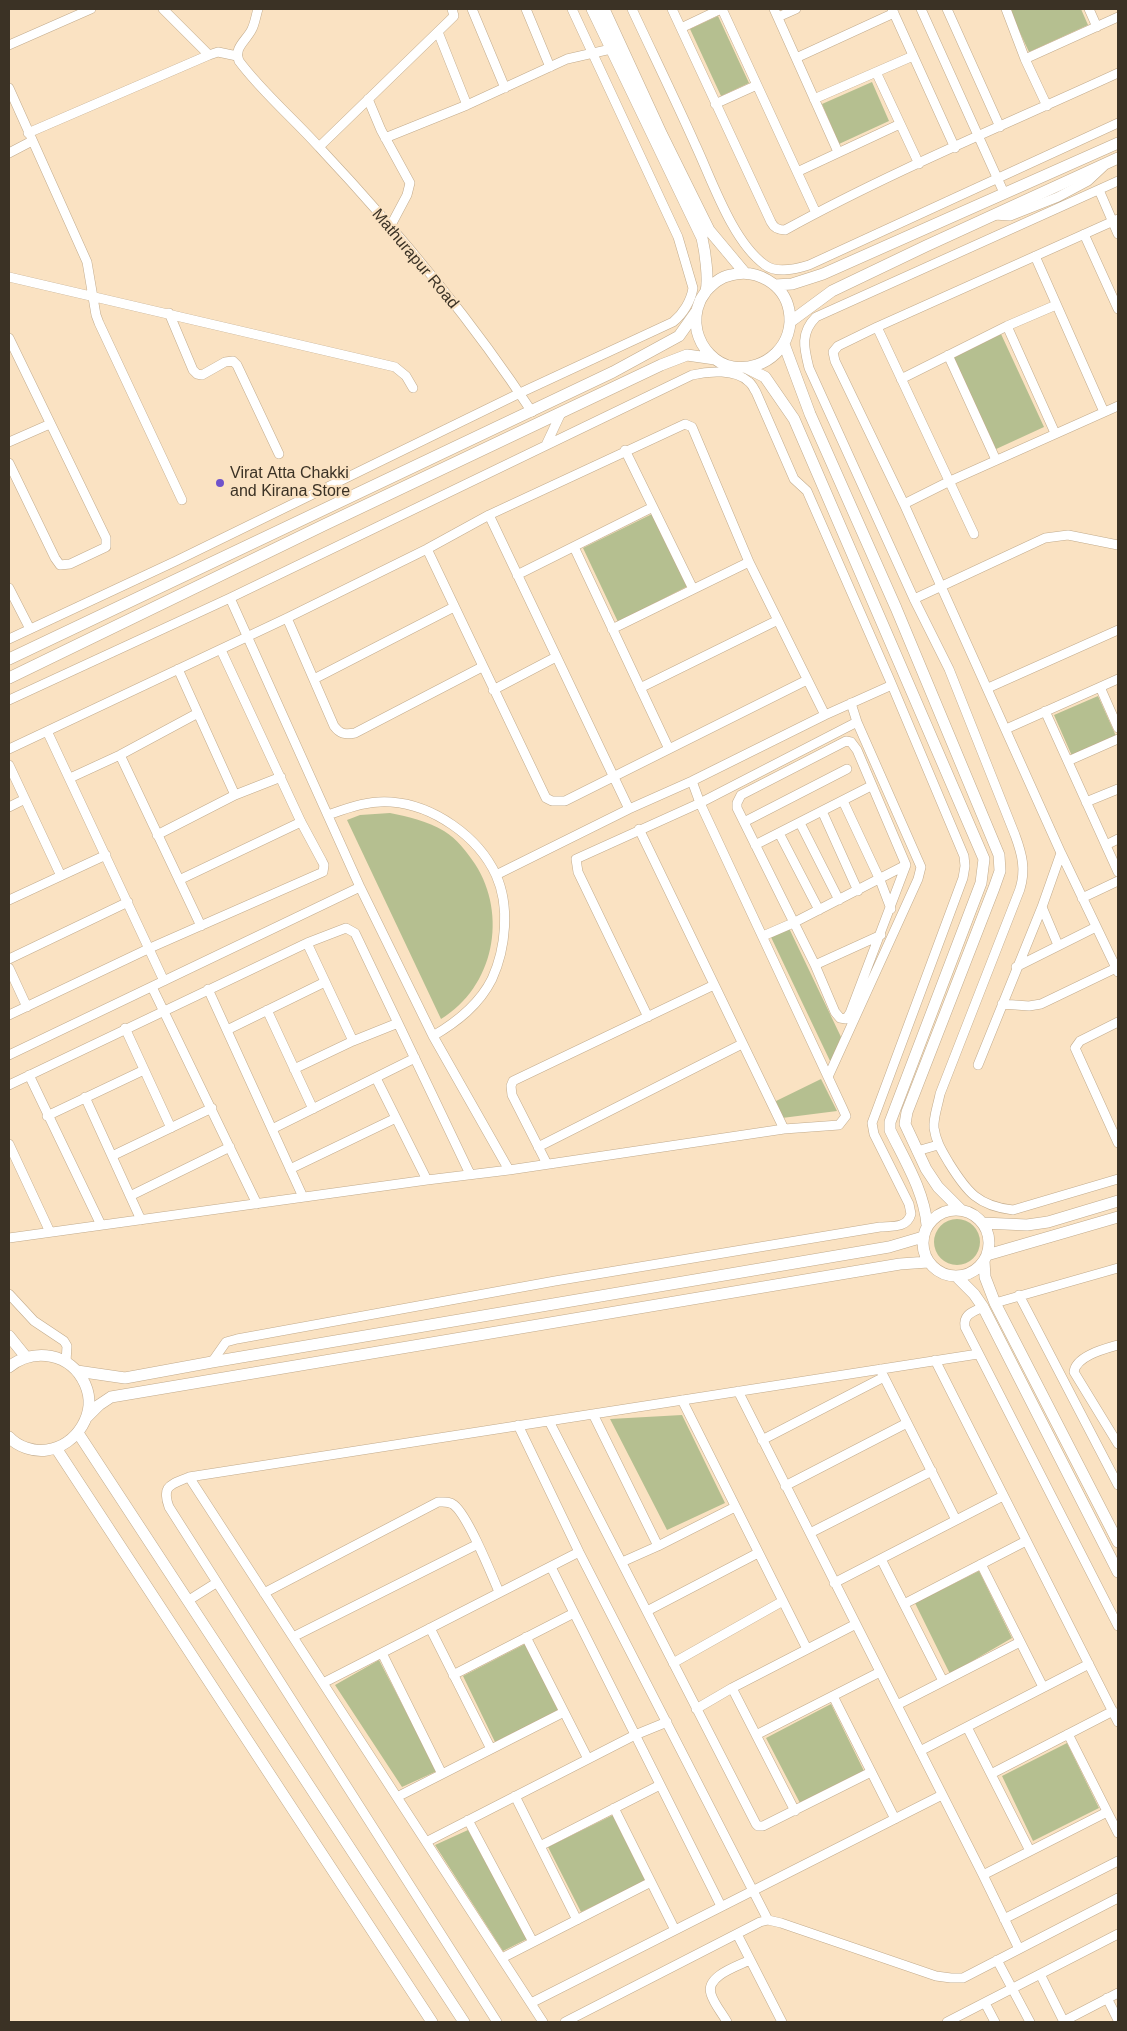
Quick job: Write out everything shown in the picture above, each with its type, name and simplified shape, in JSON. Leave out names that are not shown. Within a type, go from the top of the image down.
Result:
[{"type":"street","points":[[9,45],[91,9]]},
{"type":"street","points":[[163,9],[209,55]]},
{"type":"street","points":[[9,153],[30,137],[209,55],[218,52],[236,56],[240,46],[253,27],[258,9]]},
{"type":"street","points":[[319,147],[438,32],[453,12],[472,9],[505,88]]},
{"type":"street","points":[[526,9],[550,67]]},
{"type":"street","points":[[9,639],[176,561],[673,322],[683,311],[692,295],[692,282],[678,237],[572,9]]},
{"type":"street","points":[[592,9],[702,238],[706,256],[706,291]]},
{"type":"street","points":[[604,9],[709,230],[745,273]]},
{"type":"street","points":[[632,9],[738,235],[761,262],[772,268],[787,270],[809,265],[1118,123]]},
{"type":"street","points":[[672,9],[715,104],[776,229],[785,230],[816,213],[919,164],[1118,74]]},
{"type":"street","points":[[680,28],[722,9],[816,213]]},
{"type":"street","points":[[796,9],[776,13],[838,152]]},
{"type":"street","points":[[921,9],[1004,193]]},
{"type":"street","points":[[950,9],[1000,127]]},
{"type":"street","points":[[1006,9],[1025,59],[1047,106]]},
{"type":"street","points":[[1089,9],[1097,27]]},
{"type":"street","points":[[796,58],[893,11],[955,148]]},
{"type":"street","points":[[1025,59],[1118,17]]},
{"type":"street","points":[[438,32],[467,105]]},
{"type":"street","points":[[385,138],[467,105],[567,59],[611,49]]},
{"type":"street","name":"Mathurapur Road","points":[[236,56],[247,71],[319,147],[390,227],[471,326],[532,412]]},
{"type":"street","points":[[814,99],[913,56]]},
{"type":"street","points":[[876,72],[919,164]]},
{"type":"street","points":[[715,104],[757,85]]},
{"type":"street","points":[[9,88],[87,262],[99,323],[182,500]]},
{"type":"street","points":[[368,99],[385,138],[410,183],[407,195],[390,227]]},
{"type":"street","points":[[797,172],[900,124]]},
{"type":"street","points":[[775,285],[792,284],[823,274],[1118,143]]},
{"type":"street","points":[[790,322],[832,291],[1118,158]]},
{"type":"street","points":[[1118,181],[816,317],[808,325],[804,347],[809,368],[914,599],[949,669],[1023,860],[1020,889],[940,1094],[934,1126],[938,1145],[970,1194],[986,1204],[1000,1208],[1013,1210],[1118,1179]]},
{"type":"street","points":[[1099,190],[1115,220],[1118,234]]},
{"type":"street","points":[[1002,1004],[1029,1006],[1041,1004],[1117,970],[1061,853],[942,586],[833,357],[834,349],[877,327],[1115,220]]},
{"type":"street","points":[[1084,234],[1118,309]]},
{"type":"street","points":[[1035,256],[1104,412]]},
{"type":"street","points":[[9,659],[613,372],[679,336],[696,312],[706,291],[723,278],[745,273],[761,276],[775,285],[784,295],[789,308],[790,322],[784,344],[775,356],[762,364],[747,368]]},
{"type":"street","points":[[9,277],[395,367],[402,371],[413,388]]},
{"type":"street","points":[[902,379],[1007,326],[1056,305]]},
{"type":"street","points":[[696,312],[696,330],[703,346],[715,359]]},
{"type":"street","points":[[169,313],[193,370],[197,374],[202,375],[225,362],[233,362],[237,365],[279,454]]},
{"type":"street","points":[[1007,326],[1055,433]]},
{"type":"street","points":[[877,327],[974,534]]},
{"type":"street","points":[[9,338],[106,538],[106,547],[70,564],[60,565],[9,463]]},
{"type":"street","points":[[784,344],[810,414],[896,608],[999,855],[1000,871],[994,888],[904,1124],[917,1152],[938,1187],[961,1210]]},
{"type":"street","points":[[9,678],[661,365],[687,355],[715,359],[730,366],[747,368],[765,377],[794,419],[984,859],[981,883],[892,1112],[890,1130],[923,1200],[928,1225]]},
{"type":"street","points":[[948,355],[996,460]]},
{"type":"street","points":[[9,700],[230,598],[692,375],[704,372],[724,372],[740,376],[750,382],[794,479],[807,491],[961,848],[965,866],[963,878],[872,1123],[874,1134],[911,1209],[910,1219],[901,1225],[555,1281],[237,1339],[226,1342],[212,1362]]},
{"type":"street","points":[[904,504],[950,481],[1118,406]]},
{"type":"street","points":[[546,445],[561,413]]},
{"type":"street","points":[[9,442],[50,424]]},
{"type":"street","points":[[9,749],[287,618],[426,549],[489,515],[625,450],[685,424],[692,427],[749,562],[825,715]]},
{"type":"street","points":[[625,450],[694,589]]},
{"type":"street","points":[[517,574],[653,507]]},
{"type":"street","points":[[489,515],[629,810]]},
{"type":"street","points":[[914,599],[1045,538],[1068,535],[1118,545]]},
{"type":"street","points":[[574,547],[669,749]]},
{"type":"street","points":[[426,549],[546,798],[552,802],[565,801],[807,680]]},
{"type":"street","points":[[612,629],[749,562]]},
{"type":"street","points":[[9,588],[30,629]]},
{"type":"street","points":[[230,598],[360,887],[433,1036],[509,1170]]},
{"type":"street","points":[[314,679],[454,607]]},
{"type":"street","points":[[287,618],[334,726],[338,731],[347,735],[355,733],[482,667]]},
{"type":"street","points":[[640,688],[778,620]]},
{"type":"street","points":[[988,688],[1118,630]]},
{"type":"street","points":[[9,1015],[150,948],[323,872],[324,865],[301,822],[221,650]]},
{"type":"street","points":[[493,690],[556,658]]},
{"type":"street","points":[[178,669],[235,795]]},
{"type":"street","points":[[1006,729],[1118,679]]},
{"type":"street","points":[[496,875],[629,810],[692,782],[825,715],[892,685]]},
{"type":"street","points":[[1100,687],[1118,728]]},
{"type":"street","points":[[828,1077],[918,879],[921,868],[857,722],[851,703]]},
{"type":"street","points":[[1045,711],[1118,872]]},
{"type":"street","points":[[70,778],[120,755],[198,713]]},
{"type":"street","points":[[648,1017],[578,872],[575,862],[579,856],[700,803],[857,722]]},
{"type":"street","points":[[47,731],[164,981]]},
{"type":"street","points":[[1068,761],[1118,739]]},
{"type":"street","points":[[846,741],[851,742],[857,750],[871,786],[906,865],[881,935],[846,1019],[837,1016],[815,965],[737,808],[738,798],[846,741]]},
{"type":"street","points":[[120,755],[201,926]]},
{"type":"street","points":[[9,765],[61,876]]},
{"type":"street","points":[[744,822],[847,769]]},
{"type":"street","points":[[157,835],[235,795],[281,777]]},
{"type":"street","points":[[9,1238],[509,1170],[784,1129],[839,1125],[846,1116],[700,803],[692,782]]},
{"type":"street","points":[[755,845],[871,786]]},
{"type":"street","points":[[1086,802],[1118,788]]},
{"type":"street","points":[[9,807],[25,799]]},
{"type":"street","points":[[843,801],[880,880],[891,909]]},
{"type":"street","points":[[328,815],[358,804],[390,802],[422,808],[451,823],[475,844],[496,875],[502,898],[505,925],[501,953],[492,979],[477,1002],[457,1022],[433,1036]]},
{"type":"street","points":[[822,812],[858,891]]},
{"type":"street","points":[[180,880],[301,822]]},
{"type":"street","points":[[800,823],[839,900]]},
{"type":"street","points":[[640,829],[784,1129]]},
{"type":"street","points":[[779,833],[818,910]]},
{"type":"street","points":[[1106,845],[1118,840]]},
{"type":"street","points":[[978,1064],[1042,907],[1061,853]]},
{"type":"street","points":[[9,900],[106,855]]},
{"type":"street","points":[[763,936],[794,923],[906,865]]},
{"type":"street","points":[[1082,898],[1118,881]]},
{"type":"street","points":[[9,1055],[360,887]]},
{"type":"street","points":[[9,959],[128,902]]},
{"type":"street","points":[[1042,907],[1058,945]]},
{"type":"street","points":[[1016,967],[1096,927]]},
{"type":"street","points":[[9,1085],[125,1028],[307,943],[340,929],[350,929],[355,933],[470,1174]]},
{"type":"street","points":[[815,965],[881,935]]},
{"type":"street","points":[[307,943],[353,1041]]},
{"type":"street","points":[[9,968],[27,1007]]},
{"type":"street","points":[[227,1030],[326,982]]},
{"type":"street","points":[[546,1164],[512,1095],[511,1086],[513,1081],[714,985]]},
{"type":"street","points":[[152,987],[165,1010],[257,1204]]},
{"type":"street","points":[[208,989],[303,1198]]},
{"type":"street","points":[[267,1010],[313,1109]]},
{"type":"street","points":[[1118,1022],[1080,1040],[1075,1048],[1118,1143]]},
{"type":"street","points":[[294,1069],[353,1041],[398,1023]]},
{"type":"street","points":[[125,1028],[171,1128]]},
{"type":"street","points":[[538,1147],[742,1044]]},
{"type":"street","points":[[272,1128],[415,1058]]},
{"type":"street","points":[[47,1116],[144,1070]]},
{"type":"street","points":[[29,1075],[47,1116],[101,1224]]},
{"type":"street","points":[[376,1078],[427,1180]]},
{"type":"street","points":[[84,1097],[141,1220]]},
{"type":"street","points":[[112,1156],[212,1108]]},
{"type":"street","points":[[290,1168],[396,1118]]},
{"type":"street","points":[[9,1144],[50,1232]]},
{"type":"street","points":[[917,1152],[938,1145]]},
{"type":"street","points":[[130,1196],[230,1147]]},
{"type":"street","points":[[894,1173],[907,1165]]},
{"type":"street","points":[[983,1223],[1027,1225],[1048,1222],[1118,1201]]},
{"type":"street","points":[[1118,1542],[995,1303],[985,1277],[989,1242],[983,1223],[974,1214],[961,1210],[942,1212],[928,1225],[923,1237],[923,1250],[928,1262],[938,1271],[956,1276],[970,1289],[983,1307],[1118,1572]]},
{"type":"street","points":[[956,1276],[975,1270],[986,1258],[1118,1217]]},
{"type":"street","points":[[77,1371],[125,1378],[889,1247],[923,1237]]},
{"type":"street","points":[[86,1417],[111,1397],[900,1264],[928,1262]]},
{"type":"street","points":[[995,1303],[1118,1268]]},
{"type":"street","points":[[9,1294],[34,1321],[64,1340],[67,1346],[66,1362]]},
{"type":"street","points":[[1019,1295],[1118,1485]]},
{"type":"street","points":[[983,1307],[967,1314],[964,1320],[965,1327],[1118,1626]]},
{"type":"street","points":[[9,1336],[26,1357]]},
{"type":"street","points":[[1118,1345],[1091,1354],[1078,1362],[1074,1372],[1118,1443]]},
{"type":"street","points":[[9,1367],[26,1357],[39,1354],[53,1356],[66,1362],[77,1371],[85,1385],[89,1401],[86,1417],[78,1433],[68,1442],[56,1448],[41,1450],[26,1448],[9,1437]]},
{"type":"street","points":[[497,2022],[216,1583],[169,1507],[165,1495],[166,1490],[170,1486],[189,1477],[738,1391],[882,1373],[936,1360],[978,1354]]},
{"type":"street","points":[[936,1360],[1118,1722]]},
{"type":"street","points":[[882,1373],[956,1520]]},
{"type":"street","points":[[762,1440],[882,1373]]},
{"type":"street","points":[[738,1391],[1019,1949]]},
{"type":"street","points":[[682,1400],[807,1649]]},
{"type":"street","points":[[593,1414],[658,1546]]},
{"type":"street","points":[[549,1421],[696,1710],[758,1826],[763,1826],[795,1812],[871,1772]]},
{"type":"street","points":[[785,1486],[907,1423]]},
{"type":"street","points":[[518,1425],[580,1552],[752,1892],[768,1920]]},
{"type":"street","points":[[78,1433],[464,2022]]},
{"type":"street","points":[[56,1448],[432,2022]]},
{"type":"street","points":[[810,1534],[932,1471]]},
{"type":"street","points":[[189,1477],[543,2022]]},
{"type":"street","points":[[834,1582],[1003,1496]]},
{"type":"street","points":[[264,1593],[438,1502],[454,1505],[478,1544],[499,1592]]},
{"type":"street","points":[[622,1562],[735,1507]]},
{"type":"street","points":[[904,1604],[1026,1541]]},
{"type":"street","points":[[293,1637],[478,1544]]},
{"type":"street","points":[[323,1683],[580,1552]]},
{"type":"street","points":[[647,1611],[758,1553]]},
{"type":"street","points":[[881,1559],[943,1681]]},
{"type":"street","points":[[981,1564],[1043,1687]]},
{"type":"street","points":[[551,1567],[721,1906]]},
{"type":"street","points":[[189,1600],[216,1583]]},
{"type":"street","points":[[673,1663],[782,1601]]},
{"type":"street","points":[[453,1675],[574,1613]]},
{"type":"street","points":[[696,1710],[732,1688],[856,1624]]},
{"type":"street","points":[[430,1628],[491,1749]]},
{"type":"street","points":[[526,1637],[588,1759]]},
{"type":"street","points":[[897,1705],[1020,1642]]},
{"type":"street","points":[[382,1653],[442,1774]]},
{"type":"street","points":[[920,1751],[1089,1664]]},
{"type":"street","points":[[756,1735],[880,1672]]},
{"type":"street","points":[[732,1688],[795,1812]]},
{"type":"street","points":[[833,1696],[895,1819]]},
{"type":"street","points":[[991,1774],[1112,1711]]},
{"type":"street","points":[[397,1797],[564,1712]]},
{"type":"street","points":[[426,1842],[635,1735],[667,1722]]},
{"type":"street","points":[[967,1727],[1030,1851]]},
{"type":"street","points":[[1068,1734],[1118,1833]]},
{"type":"street","points":[[540,1846],[660,1785]]},
{"type":"street","points":[[531,2003],[942,1795]]},
{"type":"street","points":[[515,1796],[577,1920]]},
{"type":"street","points":[[614,1808],[675,1930]]},
{"type":"street","points":[[983,1875],[1107,1812]]},
{"type":"street","points":[[468,1820],[533,1942]]},
{"type":"street","points":[[1004,1919],[1118,1860]]},
{"type":"street","points":[[502,1958],[651,1882]]},
{"type":"street","points":[[565,2022],[760,1922],[768,1920],[936,1976],[963,1978],[1118,1898]]},
{"type":"street","points":[[737,1934],[782,2022]]},
{"type":"street","points":[[947,2022],[1118,1934]]},
{"type":"street","points":[[727,2022],[711,1994],[710,1986],[713,1980],[720,1975],[750,1960]]},
{"type":"street","points":[[997,1960],[1030,2022]]},
{"type":"street","points":[[1040,1974],[1064,2021],[1118,1993]]},
{"type":"street","points":[[1107,1998],[1118,2020]]},
{"type":"street","points":[[985,2003],[995,2022]]},
{"type":"green space","points":[[1009,9],[1081,9],[1088,25],[1029,52]]},
{"type":"green space","points":[[718,16],[749,83],[721,96],[690,29]]},
{"type":"green space","points":[[872,82],[889,121],[839,144],[822,104]]},
{"type":"green space","points":[[1001,334],[1044,427],[994,450],[951,357]]},
{"type":"green space","points":[[652,514],[688,586],[618,622],[583,548]]},
{"type":"green space","points":[[1098,696],[1116,736],[1072,756],[1054,715]]},
{"type":"green space","points":[[390,813],[431,825],[453,838],[475,864],[485,884],[491,905],[493,927],[490,949],[484,969],[473,988],[459,1005],[441,1019],[347,820],[360,815]]},
{"type":"green space","points":[[788,926],[841,1037],[831,1063],[770,935]]},
{"type":"green space","points":[[821,1079],[837,1111],[782,1118],[774,1102]]},
{"type":"green space","points":[[957,1219],[970,1223],[976,1229],[980,1242],[976,1255],[970,1261],[957,1265],[944,1261],[938,1255],[934,1242],[938,1229],[944,1223]]},
{"type":"green space","points":[[682,1415],[725,1503],[667,1530],[610,1419]]},
{"type":"green space","points":[[979,1571],[1012,1638],[950,1674],[915,1603]]},
{"type":"green space","points":[[525,1644],[559,1710],[495,1742],[463,1676]]},
{"type":"green space","points":[[379,1660],[437,1771],[402,1787],[335,1685]]},
{"type":"green space","points":[[831,1704],[864,1771],[800,1803],[766,1738]]},
{"type":"green space","points":[[1067,1743],[1099,1808],[1033,1841],[1002,1776]]},
{"type":"green space","points":[[613,1815],[646,1881],[581,1912],[548,1847]]},
{"type":"green space","points":[[468,1830],[527,1939],[503,1951],[435,1845]]},
{"type":"place","name":"Virat Atta Chakki and Kirana Store","points":[[220,483]]}]
